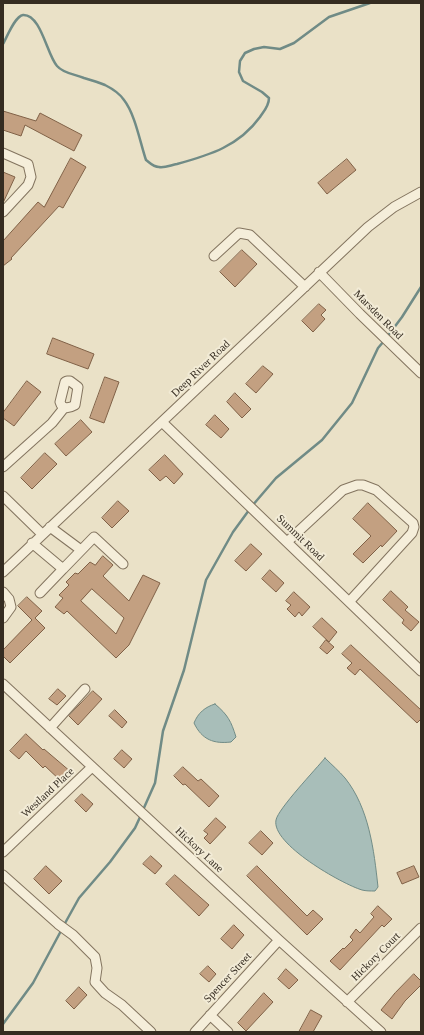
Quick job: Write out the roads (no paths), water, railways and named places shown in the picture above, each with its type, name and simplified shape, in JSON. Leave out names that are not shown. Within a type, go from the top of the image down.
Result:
[{"type":"street","points":[[3,153],[28,164],[31,177],[28,185],[3,212]]},
{"type":"street","name":"Deep River Road","points":[[3,572],[305,287],[319,272],[376,220],[421,192]]},
{"type":"street","points":[[214,256],[239,233],[250,235],[305,287]]},
{"type":"street","name":"Marsden Road","points":[[319,272],[421,373]]},
{"type":"street","points":[[3,468],[52,423],[64,408]]},
{"type":"street","name":"Summit Road","points":[[162,422],[421,671]]},
{"type":"street","points":[[287,542],[344,490],[357,485],[363,485],[376,490],[413,523],[414,527],[412,533],[349,602]]},
{"type":"street","points":[[3,496],[42,534]]},
{"type":"street","points":[[50,527],[81,550]]},
{"type":"street","points":[[40,593],[94,537],[123,564]]},
{"type":"street","points":[[32,543],[63,569]]},
{"type":"street","points":[[3,592],[9,599],[11,607],[3,618]]},
{"type":"street","name":"Hickory Lane","points":[[3,684],[279,940],[381,1032]]},
{"type":"street","points":[[50,728],[86,689]]},
{"type":"street","name":"Westland Place","points":[[3,852],[92,767]]},
{"type":"street","points":[[3,875],[58,924],[73,935],[95,957],[97,968],[95,982],[105,992],[122,1004],[150,1032]]},
{"type":"street","name":"Hickory Court","points":[[347,1002],[421,928]]},
{"type":"street","name":"Spencer Street","points":[[194,1032],[279,940]]},
{"type":"street","points":[[210,1015],[228,1032]]},
{"type":"water","points":[[215,704],[226,715],[232,727],[236,737],[231,742],[209,740],[197,729],[194,723],[202,711]]},
{"type":"water","points":[[325,758],[345,778],[360,802],[369,830],[375,859],[378,887],[375,891],[362,890],[325,872],[296,851],[277,830],[276,820],[283,807]]},
{"type":"waterway","points":[[3,44],[17,19],[23,15],[29,16],[39,28],[53,61],[60,69],[105,85],[115,91],[122,98],[128,106],[134,120],[146,160],[157,167],[164,167],[201,157],[223,148],[243,135],[260,117],[267,106],[269,98],[243,81],[239,72],[240,61],[245,53],[264,47],[280,49],[294,43],[329,17],[370,3]]},
{"type":"waterway","points":[[387,337],[421,287]]},
{"type":"waterway","points":[[143,810],[155,783],[163,731],[184,670],[206,580],[233,532],[252,506],[276,478],[322,440],[352,403],[378,348],[384,341]]},
{"type":"waterway","points":[[64,925],[79,898],[110,862],[135,828],[141,815]]},
{"type":"waterway","points":[[3,1024],[33,983],[62,929]]}]
